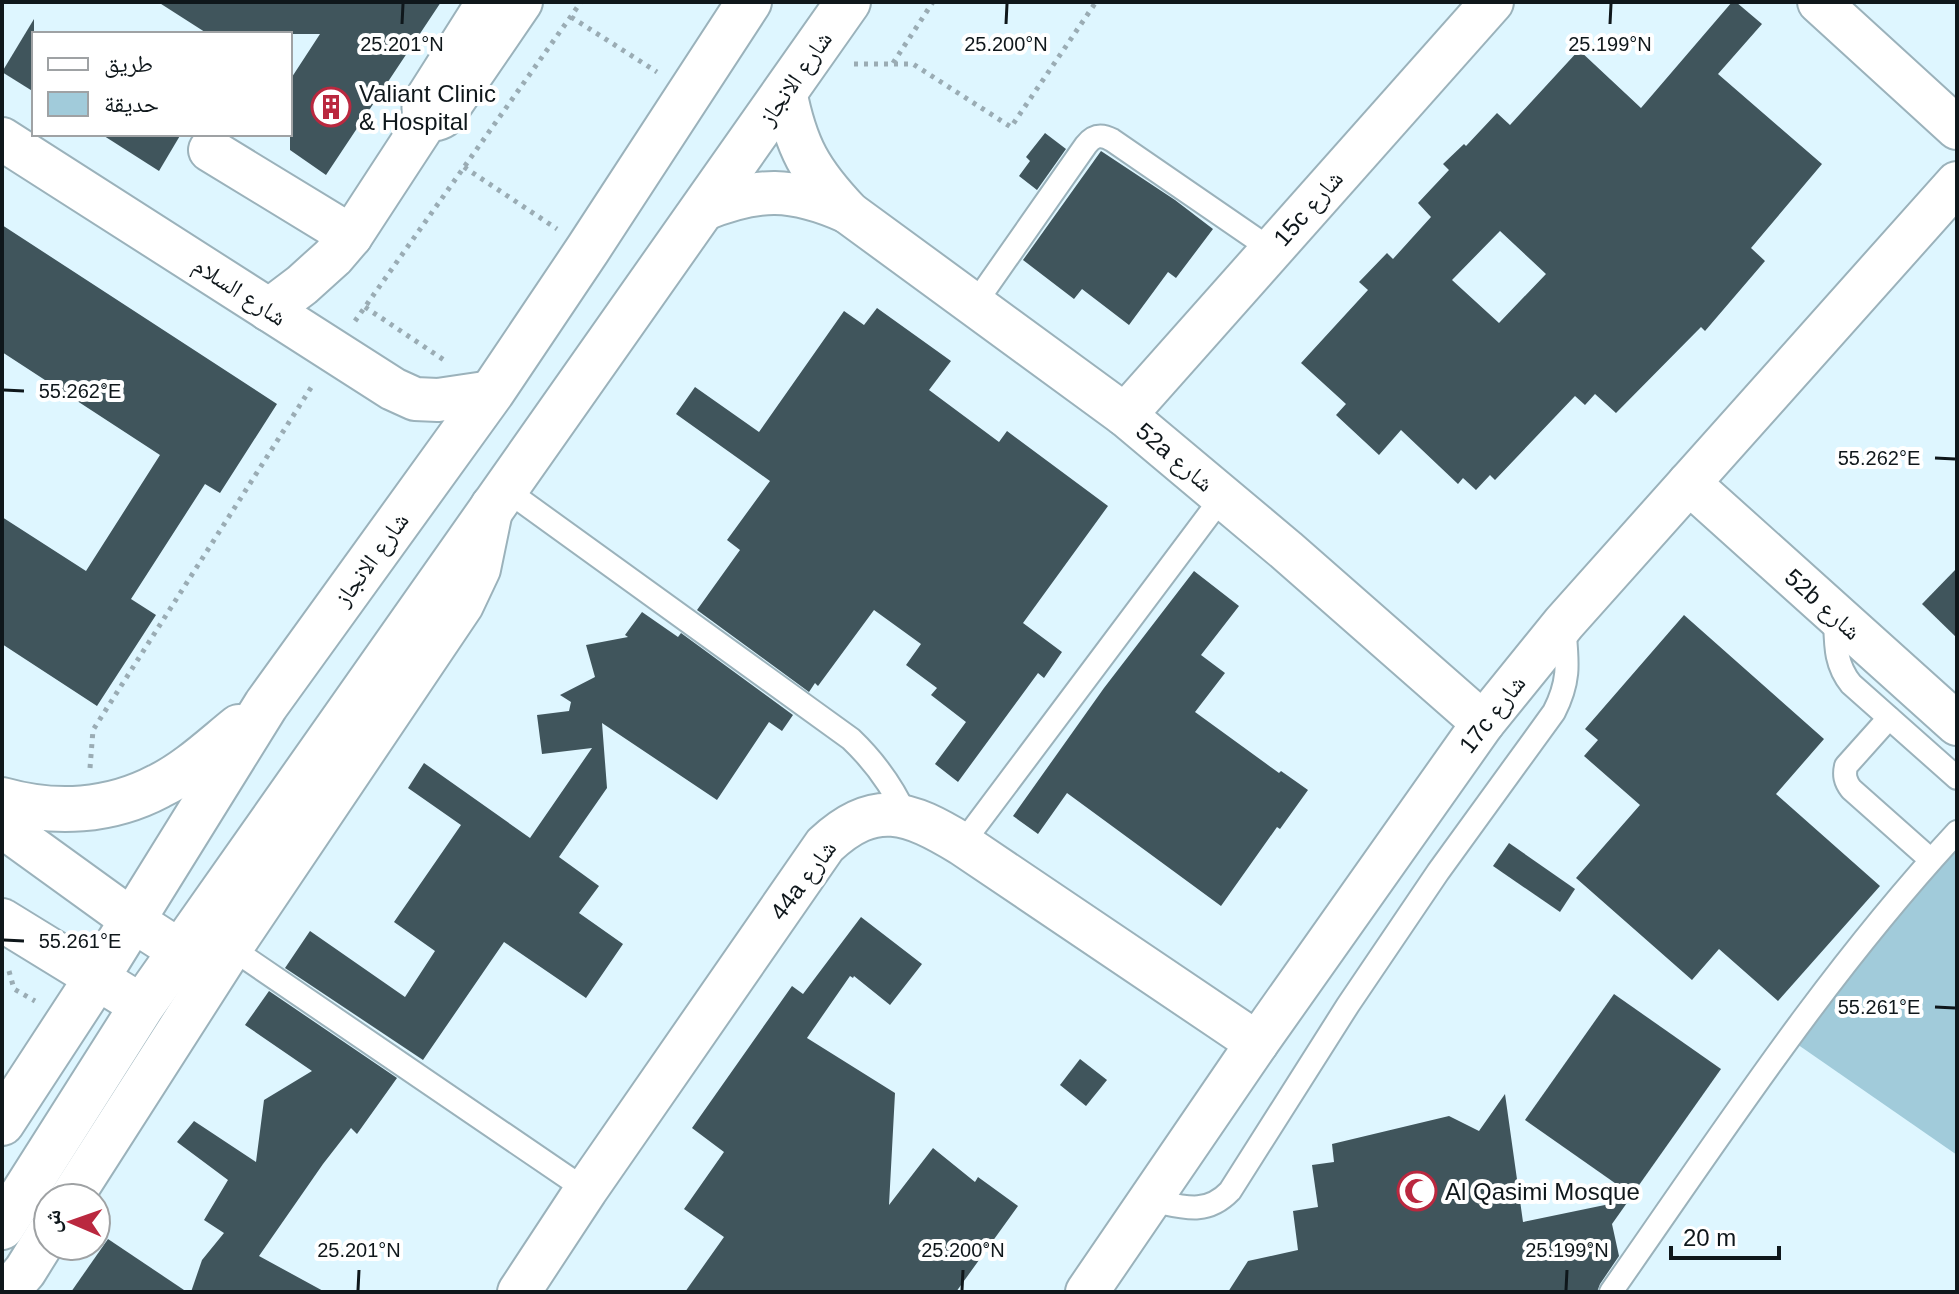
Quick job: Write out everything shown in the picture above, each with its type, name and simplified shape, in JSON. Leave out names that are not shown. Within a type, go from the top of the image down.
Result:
[{"type":"street","points":[[488,2],[424,103],[422,110],[430,120],[443,116],[521,2]]},
{"type":"street","name":"شارع الانجاز","points":[[2,1123],[96,979],[266,705],[492,392],[749,2]]},
{"type":"street","name":"شارع الانجاز","points":[[2,1227],[142,1006],[848,2]]},
{"type":"street","name":"15c شارع","points":[[1125,415],[1492,2]]},
{"type":"street","points":[[1819,2],[1957,128]]},
{"type":"street","name":"52a شارع","points":[[785,91],[792,126],[805,158],[825,188],[849,213],[1125,415],[1286,550],[1483,723]]},
{"type":"street","points":[[269,310],[302,285],[342,246],[428,118]]},
{"type":"street","name":"شارع السلام","points":[[4,144],[393,389],[415,399],[438,400],[492,392]]},
{"type":"street","points":[[203,160],[342,246]]},
{"type":"street","name":"17c شارع","points":[[1087,1292],[1257,1043],[1483,723],[1564,623],[1957,183]]},
{"type":"street","name":"52a شارع","points":[[702,210],[730,199],[776,193],[821,200],[849,213]]},
{"type":"street","name":"52b شارع","points":[[1689,483],[1957,724]]},
{"type":"street","name":"شارع الانجاز","points":[[81,1182],[231,948],[462,605],[479,569],[498,498]]},
{"type":"street","points":[[2,800],[48,810],[87,809],[125,801],[161,786],[266,705]]},
{"type":"street","name":"44a شارع","points":[[519,1292],[825,845],[841,830],[862,819],[883,814],[906,816],[930,825],[1257,1043]]},
{"type":"street","points":[[2,826],[180,951]]},
{"type":"street","points":[[11,925],[142,1006]]},
{"type":"street","points":[[7,1292],[32,1260]]},
{"type":"lane","points":[[974,305],[1086,145],[1097,136],[1112,140],[1272,250]]},
{"type":"lane","points":[[962,844],[1223,496]]},
{"type":"lane","points":[[498,498],[851,739],[884,774],[906,816]]},
{"type":"lane","points":[[1835,615],[1836,651],[1843,674],[1957,778]]},
{"type":"lane","points":[[1149,1200],[1200,1208],[1212,1205],[1230,1191],[1397,932],[1554,712],[1566,680],[1564,623]]},
{"type":"lane","points":[[1889,718],[1846,766],[1846,782],[1931,860]]},
{"type":"lane","points":[[1611,1292],[1830,982],[1884,914],[1957,832]]},
{"type":"lane","points":[[231,948],[586,1190]]},
{"type":"path","points":[[87,809],[93,730],[334,351],[581,2]]},
{"type":"path","points":[[892,64],[933,2]]},
{"type":"path","points":[[852,65],[913,64],[1011,127],[1096,2]]},
{"type":"path","points":[[571,17],[690,93]]},
{"type":"path","points":[[464,167],[588,249]]},
{"type":"path","points":[[365,307],[492,392]]},
{"type":"path","points":[[11,925],[5,949],[14,989],[69,1020]]},
{"type":"green space","points":[[1957,840],[1957,1155],[1794,1042]]},
{"type":"building","name":"Valiant Clinic & Hospital","points":[[158,2],[441,2],[326,175],[290,150],[292,77],[320,34],[205,32]]},
{"type":"building","points":[[1732,2],[1762,24],[1718,74],[1822,164],[1751,248],[1765,261],[1705,331],[1701,327],[1616,413],[1595,394],[1585,405],[1575,396],[1495,480],[1490,475],[1476,490],[1463,478],[1458,484],[1401,430],[1379,455],[1336,415],[1346,404],[1301,363],[1368,290],[1359,282],[1387,253],[1393,259],[1431,217],[1418,203],[1449,170],[1443,164],[1464,144],[1466,146],[1497,113],[1510,125],[1579,50],[1641,108]],"holes":[[[1500,231],[1546,274],[1499,323],[1452,280]]]},
{"type":"building","points":[[34,19],[32,91],[2,72]]},
{"type":"building","points":[[1045,133],[1066,149],[1037,190],[1019,176],[1030,161],[1026,157]]},
{"type":"building","points":[[104,136],[180,136],[159,171]]},
{"type":"building","points":[[1101,151],[1213,229],[1176,278],[1168,272],[1129,325],[1082,289],[1074,299],[1023,260]]},
{"type":"building","points":[[2,225],[277,404],[220,493],[205,484],[131,599],[156,615],[97,706],[2,644],[2,517],[86,571],[160,455],[2,352]]},
{"type":"building","points":[[877,308],[951,361],[929,390],[999,442],[1007,431],[1108,506],[1023,623],[1062,652],[1044,678],[1038,673],[958,782],[935,764],[966,722],[931,695],[937,688],[906,665],[921,644],[874,610],[818,686],[815,683],[809,692],[697,610],[740,550],[727,540],[770,481],[676,414],[695,387],[759,432],[844,311],[864,325]]},
{"type":"building","points":[[1957,568],[1957,638],[1922,604]]},
{"type":"building","points":[[1194,571],[1239,606],[1201,655],[1225,673],[1195,712],[1279,773],[1281,771],[1308,790],[1280,829],[1277,827],[1221,906],[1067,793],[1038,834],[1013,816],[1104,688]]},
{"type":"building","points":[[642,612],[678,637],[681,633],[793,715],[782,731],[769,722],[717,800],[602,723],[607,788],[559,857],[599,886],[579,913],[623,944],[586,998],[504,942],[423,1060],[285,968],[310,931],[405,997],[435,951],[394,922],[461,825],[408,788],[424,763],[530,838],[592,748],[542,754],[537,715],[569,711],[571,702],[560,695],[595,677],[586,645],[628,637],[625,635]]},
{"type":"building","points":[[1684,615],[1824,739],[1776,794],[1880,886],[1778,1001],[1719,949],[1692,980],[1576,878],[1640,805],[1584,756],[1598,740],[1585,729]]},
{"type":"building","points":[[1509,843],[1575,889],[1560,912],[1493,866]]},
{"type":"building","points":[[861,917],[922,964],[890,1005],[850,976],[807,1038],[895,1093],[889,1205],[933,1148],[975,1182],[978,1177],[1018,1206],[956,1292],[685,1292],[724,1237],[684,1209],[724,1152],[692,1128],[792,986],[803,994]]},
{"type":"building","points":[[269,991],[397,1078],[357,1134],[351,1128],[323,1164],[259,1256],[325,1292],[191,1292],[202,1260],[224,1233],[204,1220],[228,1180],[177,1142],[194,1121],[256,1162],[264,1100],[312,1071],[245,1025]]},
{"type":"building","points":[[1614,994],[1721,1069],[1632,1195],[1525,1120]]},
{"type":"building","points":[[1080,1059],[1107,1080],[1086,1106],[1060,1085]]},
{"type":"building","name":"Al Qasimi Mosque","points":[[1505,1094],[1523,1222],[1629,1200],[1612,1224],[1619,1256],[1597,1292],[1228,1292],[1248,1261],[1298,1250],[1293,1211],[1318,1207],[1312,1165],[1334,1162],[1332,1144],[1449,1116],[1479,1131]]},
{"type":"building","points":[[112,1242],[187,1292],[71,1292],[92,1262],[112,1262]]},
{"type":"place","name":"Valiant Clinic & Hospital","points":[[331,107]]},
{"type":"place","name":"Al Qasimi Mosque","points":[[1417,1191]]}]
